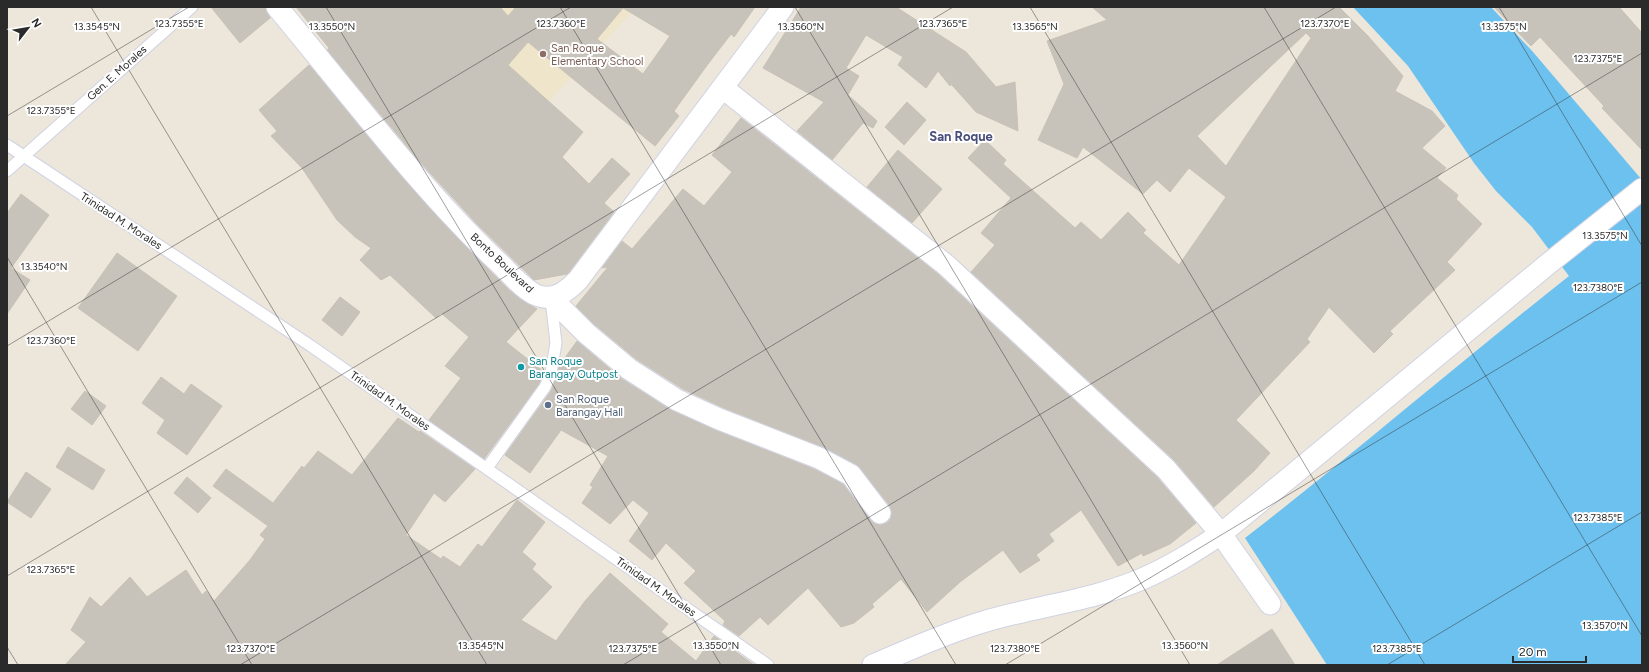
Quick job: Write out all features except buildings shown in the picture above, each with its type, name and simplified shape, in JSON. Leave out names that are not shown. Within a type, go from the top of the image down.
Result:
[{"type":"street","name":"Bonto Boulevard","points":[[277,7],[422,182],[482,246],[520,283],[537,296],[551,298]]},
{"type":"street","points":[[783,7],[578,280],[567,290],[551,298],[586,333],[629,369],[677,400],[705,413],[819,458],[851,475],[880,513]]},
{"type":"street","points":[[723,88],[946,265],[1166,469],[1221,534],[1270,604]]},
{"type":"street","points":[[873,665],[920,645],[983,622],[1086,597],[1140,579],[1178,562],[1221,534],[1548,264],[1642,189]]},
{"type":"lane","name":"Gen. E. Morales","points":[[7,171],[192,7]]},
{"type":"lane","name":"Trinidad M. Morales","points":[[7,145],[22,157],[311,346],[768,665]]},
{"type":"lane","points":[[487,468],[545,387],[551,373],[556,343],[551,298]]},
{"type":"shaded area","name":"San Roque Elementary School","points":[[458,7],[632,7],[633,11],[548,102],[506,69]]},
{"type":"water","points":[[1353,7],[1491,7],[1533,52],[1642,180],[1642,665],[1327,665],[1245,538],[1569,276],[1532,227],[1496,191],[1474,163],[1408,66]]},
{"type":"place","name":"San Roque Elementary School","points":[[543,54]]},
{"type":"place","name":"San Roque Barangay Outpost","points":[[521,367]]},
{"type":"place","name":"San Roque Barangay Hall","points":[[548,405]]},
{"type":"district","name":"San Roque","points":[[961,136]]}]
